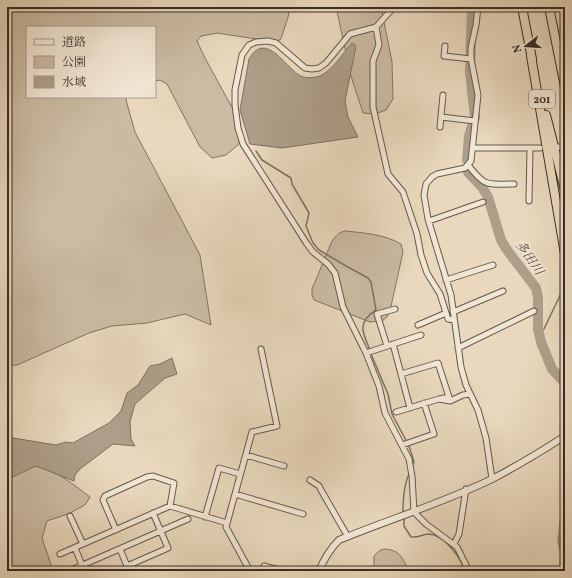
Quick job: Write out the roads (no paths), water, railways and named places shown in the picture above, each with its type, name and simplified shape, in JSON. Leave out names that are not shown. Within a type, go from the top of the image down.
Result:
[{"type":"highway","name":"201","points":[[522,7],[531,56],[565,190]]},
{"type":"highway","name":"201","points":[[549,7],[565,87]]},
{"type":"highway","points":[[549,7],[565,62]]},
{"type":"highway","points":[[531,56],[565,254]]},
{"type":"street","points":[[394,7],[376,27],[350,34],[326,63],[319,68],[304,68],[276,43],[256,42],[249,45],[242,55],[235,90],[238,128],[243,144],[307,244],[328,264],[335,273],[343,307],[366,353],[379,386],[385,413],[409,459],[412,476],[414,512],[426,524],[454,544],[465,561],[469,571]]},
{"type":"street","points":[[478,7],[471,48],[471,59],[478,95],[471,161],[465,168],[437,174],[432,177],[426,184],[424,195],[429,221],[451,295],[461,366],[466,385],[478,410],[486,438],[492,479]]},
{"type":"street","points":[[376,27],[379,45],[373,61],[373,108],[388,174],[403,192],[417,234],[421,255],[427,273],[440,294],[448,318],[454,320]]},
{"type":"street","points":[[445,46],[444,56],[471,59]]},
{"type":"street","points":[[440,127],[443,95]]},
{"type":"street","points":[[441,117],[475,121]]},
{"type":"street","points":[[558,147],[565,147]]},
{"type":"street","points":[[473,148],[540,148]]},
{"type":"street","points":[[529,201],[530,148]]},
{"type":"street","points":[[468,165],[478,178],[487,184],[514,184]]},
{"type":"street","points":[[429,221],[483,202]]},
{"type":"street","points":[[446,280],[492,265]]},
{"type":"street","points":[[453,312],[503,291]]},
{"type":"street","points":[[395,309],[378,314],[401,374],[410,408]]},
{"type":"street","points":[[458,348],[534,311]]},
{"type":"street","points":[[418,325],[446,313]]},
{"type":"street","points":[[366,353],[421,336]]},
{"type":"street","points":[[250,571],[226,527],[252,432],[277,426],[260,349]]},
{"type":"street","points":[[396,412],[449,396],[438,363],[401,374]]},
{"type":"street","points":[[439,399],[450,401],[463,395],[470,394]]},
{"type":"street","points":[[402,445],[434,434],[424,404]]},
{"type":"street","points":[[319,571],[331,549],[339,540],[414,512],[492,479],[565,436]]},
{"type":"street","points":[[246,455],[284,466]]},
{"type":"street","points":[[205,517],[219,468],[240,474]]},
{"type":"street","points":[[116,530],[103,500],[105,496],[153,476],[174,483],[170,506]]},
{"type":"street","points":[[310,480],[321,490],[348,537]]},
{"type":"street","points":[[454,544],[459,534],[466,489]]},
{"type":"street","points":[[235,494],[303,514]]},
{"type":"street","points":[[60,554],[170,506],[227,523]]},
{"type":"street","points":[[120,549],[127,566],[168,548],[153,513]]},
{"type":"street","points":[[70,516],[83,544]]},
{"type":"street","points":[[69,571],[188,519]]},
{"type":"street","points":[[75,548],[82,565]]},
{"type":"street","points":[[264,566],[283,571]]},
{"type":"water","points":[[352,43],[356,46],[345,101],[348,117],[358,137],[282,148],[250,144],[240,110],[249,59],[255,51],[261,48],[268,49],[281,58],[299,75],[307,78],[320,76],[326,72]]},
{"type":"water","points":[[172,358],[177,374],[165,378],[135,404],[130,422],[131,439],[135,446],[113,444],[80,469],[75,475],[74,481],[36,466],[8,479],[7,478],[7,437],[56,445],[66,442],[73,443],[109,423],[121,411],[127,393],[138,385],[150,366],[160,364]]},
{"type":"waterway","name":"多田川","points":[[467,160],[469,136],[475,117],[470,72],[472,8]]},
{"type":"waterway","points":[[256,151],[262,160],[291,178],[292,184],[309,213],[306,226],[313,243],[319,250],[368,278],[371,282],[376,310],[366,319],[363,328],[363,333],[370,350]]},
{"type":"waterway","name":"多田川","points":[[468,172],[482,187],[488,197],[501,240],[536,288],[538,298],[538,329],[541,342],[552,369],[565,383]]},
{"type":"waterway","points":[[540,333],[544,329],[565,285]]},
{"type":"waterway","points":[[371,354],[388,394],[392,414],[409,446],[414,462],[412,466]]},
{"type":"waterway","points":[[403,513],[405,486],[410,472]]},
{"type":"waterway","points":[[404,517],[404,526],[411,537],[429,534],[441,538],[452,548],[465,571]]},
{"type":"waterway","name":"多田川","points":[[565,519],[562,541],[565,553]]}]
